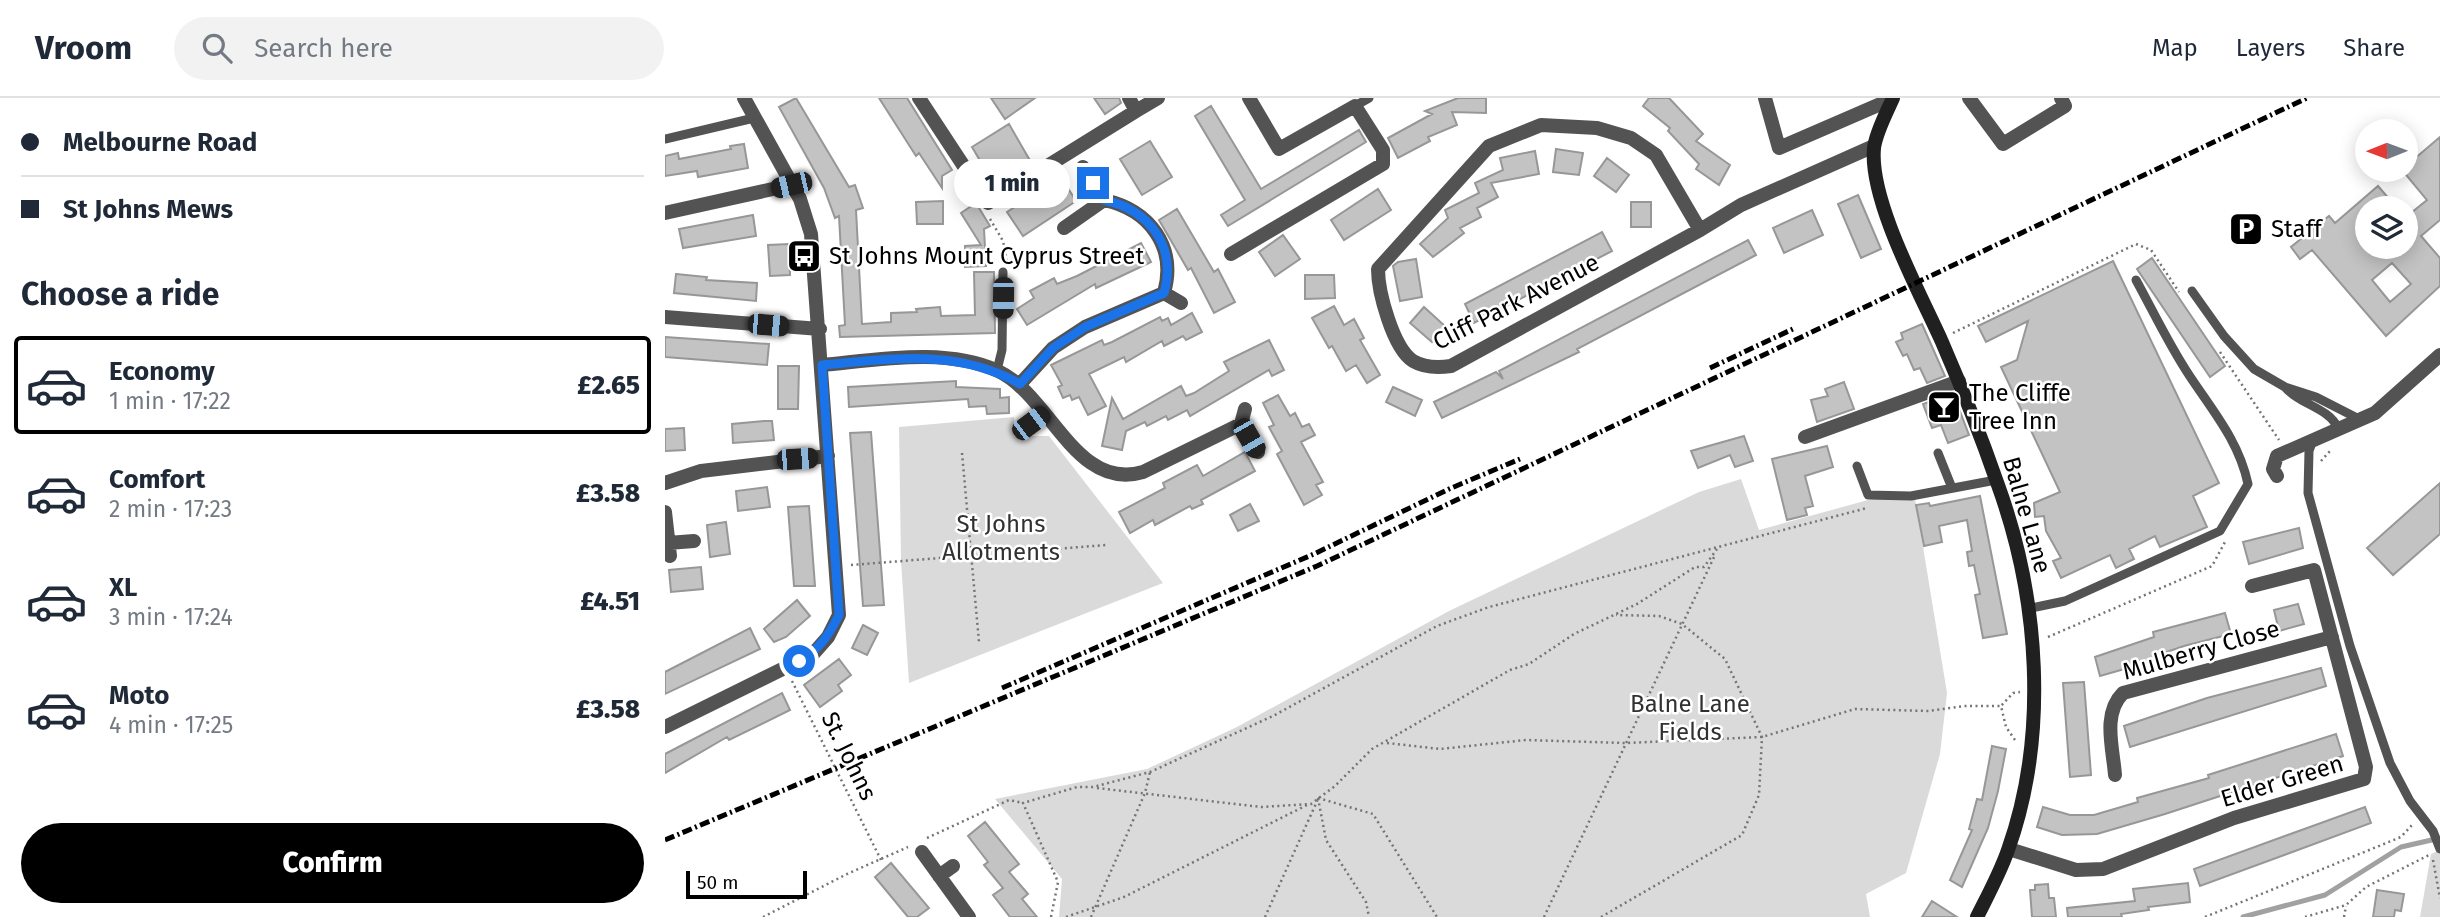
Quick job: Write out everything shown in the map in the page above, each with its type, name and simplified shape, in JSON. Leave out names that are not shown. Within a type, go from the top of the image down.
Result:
[{"type":"street","points":[[665,727],[813,653],[828,636],[839,615],[811,234],[806,213],[744,98]]},
{"type":"street","points":[[919,98],[988,203],[1133,104],[1158,98]]},
{"type":"street","points":[[1231,254],[1383,164],[1383,150],[1355,106],[1279,149],[1249,98]]},
{"type":"street","points":[[1765,98],[1779,148],[1892,99]]},
{"type":"street","points":[[1969,98],[2003,144],[2065,106],[2061,98]]},
{"type":"street","name":"Balne Lane","points":[[1892,99],[1874,146],[1877,180],[1900,248],[1959,381],[1996,480],[2014,538],[2032,644],[2032,746],[2009,849],[1977,917]]},
{"type":"street","name":"Cliff Park Avenue","points":[[1700,230],[1656,155],[1631,138],[1597,128],[1541,125],[1489,145],[1378,269],[1378,294],[1388,320],[1411,360],[1435,369],[1451,366],[1700,230],[1741,205],[1874,146]]},
{"type":"street","points":[[1083,167],[1104,200],[1126,205],[1140,215],[1167,255],[1169,273],[1164,293]]},
{"type":"street","points":[[665,213],[791,185]]},
{"type":"street","points":[[1064,228],[1104,200]]},
{"type":"street","points":[[1164,293],[1181,303]]},
{"type":"street","points":[[1020,384],[1053,348],[1085,327],[1164,293]]},
{"type":"street","points":[[665,317],[820,330]]},
{"type":"street","points":[[2277,477],[2273,469],[2277,456],[2375,413],[2440,355]]},
{"type":"street","points":[[822,365],[918,358],[969,362],[997,370],[1020,384],[1089,462],[1100,470],[1128,477],[1241,424]]},
{"type":"street","points":[[1805,437],[1959,381]]},
{"type":"street","points":[[1245,409],[1241,424],[1258,452]]},
{"type":"street","points":[[1031,423],[1044,413]]},
{"type":"street","points":[[665,483],[701,471],[828,456]]},
{"type":"street","points":[[665,512],[669,550],[694,541]]},
{"type":"street","name":"Elder Green","points":[[2009,849],[2076,870],[2103,869],[2234,818],[2361,781],[2366,767],[2315,570],[2252,586]]},
{"type":"street","name":"Mulberry Close","points":[[2115,775],[2110,714],[2113,702],[2123,693],[2332,637]]},
{"type":"street","points":[[922,852],[969,917]]},
{"type":"street","points":[[939,876],[953,866]]},
{"type":"lane","points":[[1355,106],[1369,98]]},
{"type":"lane","points":[[665,139],[754,118]]},
{"type":"lane","points":[[997,370],[1002,350],[1003,272]]},
{"type":"lane","points":[[2027,609],[2065,601],[2220,531],[2248,484],[2237,448],[2218,415],[2188,373],[2136,280]]},
{"type":"lane","points":[[2192,291],[2224,336],[2254,369],[2285,387],[2307,393],[2359,419]]},
{"type":"lane","points":[[2285,387],[2292,395],[2333,418],[2338,428]]},
{"type":"lane","points":[[2314,438],[2309,451],[2308,492],[2328,573],[2373,719],[2410,801],[2433,831],[2440,849]]},
{"type":"lane","points":[[1938,453],[1952,488]]},
{"type":"lane","points":[[1857,466],[1868,495],[1911,496],[1996,480]]},
{"type":"path","points":[[988,203],[985,209],[1003,241],[1008,267],[1003,272]]},
{"type":"path","points":[[1941,339],[2136,244],[2151,250],[2181,295]]},
{"type":"path","points":[[2219,350],[2286,450]]},
{"type":"path","points":[[2309,475],[2333,448]]},
{"type":"path","points":[[962,453],[979,642]]},
{"type":"path","points":[[1093,787],[1150,772],[1273,716],[1437,626],[1489,607],[1874,506]]},
{"type":"path","points":[[2032,644],[2212,566],[2225,542]]},
{"type":"path","points":[[836,566],[1106,545]]},
{"type":"path","points":[[1066,917],[1124,897],[1311,804],[1335,786],[1372,750],[1510,670],[1529,664],[1574,634],[1613,615],[1695,567],[1704,567],[1717,548]]},
{"type":"path","points":[[1544,917],[1717,548]]},
{"type":"path","points":[[1601,917],[1742,835],[1759,795],[1762,737],[1725,659],[1682,624],[1659,616],[1613,615]]},
{"type":"path","name":"St. Johns","points":[[786,668],[881,860]]},
{"type":"path","points":[[1385,742],[1440,749],[1526,740],[1626,743],[1762,737],[1854,709],[1929,711],[1964,706],[2001,706],[2013,693],[2034,690]]},
{"type":"path","points":[[2001,706],[2006,727],[2014,740],[2032,746]]},
{"type":"path","points":[[1091,917],[1145,793],[1150,772]]},
{"type":"path","points":[[763,917],[847,874],[1009,800],[1023,803],[1077,787],[1093,787],[1261,807],[1311,804]]},
{"type":"path","points":[[1265,917],[1318,798]]},
{"type":"path","points":[[1318,798],[1326,839],[1366,902],[1369,917]]},
{"type":"path","points":[[1318,798],[1373,814],[1437,917]]},
{"type":"path","points":[[1023,803],[1058,882],[1051,917]]},
{"type":"path","points":[[2205,917],[2401,836],[2414,822]]},
{"type":"path","points":[[2305,917],[2346,905],[2366,887],[2431,854],[2440,898]]},
{"type":"path","points":[[2344,917],[2346,905]]},
{"type":"green space","name":"St Johns Allotments","points":[[1014,417],[1014,436],[1049,436],[1163,583],[909,683],[901,561],[899,427]]},
{"type":"green space","name":"Balne Lane Fields","points":[[1741,479],[1759,530],[1868,500],[1914,492],[1947,693],[1940,754],[1906,873],[1866,894],[1870,917],[1059,917],[1062,879],[995,799],[1147,769],[1237,727],[1449,611],[1699,492]]},
{"type":"green space","points":[[2440,850],[2440,917],[2420,917],[2431,854]]},
{"type":"building","points":[[796,98],[849,187],[855,185],[863,208],[856,210],[862,324],[891,322],[891,313],[917,312],[916,309],[940,307],[941,316],[975,315],[974,272],[994,272],[995,333],[840,337],[839,326],[845,325],[839,216],[835,218],[824,188],[779,107]]},
{"type":"building","points":[[879,98],[907,98],[952,170],[942,176],[942,188],[919,153],[916,156]]},
{"type":"building","points":[[991,98],[1035,98],[1005,119]]},
{"type":"building","points":[[1094,98],[1119,98],[1121,103],[1105,114]]},
{"type":"building","points":[[1458,98],[1486,98],[1486,113],[1452,112],[1457,125],[1428,137],[1430,141],[1398,158],[1388,138],[1432,114],[1425,111]]},
{"type":"building","points":[[1649,98],[1669,98],[1703,134],[1696,141],[1730,165],[1719,185],[1696,169],[1699,164],[1668,131],[1670,128],[1643,106]]},
{"type":"building","points":[[1211,106],[1261,189],[1359,130],[1366,142],[1228,226],[1221,215],[1245,200],[1195,116]]},
{"type":"building","points":[[1009,124],[1032,164],[995,186],[972,147]]},
{"type":"building","points":[[2440,137],[2440,220],[2421,236],[2440,258],[2440,286],[2386,336],[2312,250],[2300,259],[2291,247],[2329,216],[2335,223],[2355,206],[2355,259],[2418,259],[2418,207],[2427,200],[2412,182],[2419,182],[2419,155]],"holes":[[[2392,263],[2411,284],[2390,302],[2372,280]]]},
{"type":"building","points":[[1150,141],[1172,177],[1142,195],[1120,159]]},
{"type":"building","points":[[744,144],[748,168],[698,177],[697,171],[665,176],[665,156],[678,153],[679,159]]},
{"type":"building","points":[[1556,149],[1583,153],[1579,175],[1553,172]]},
{"type":"building","points":[[1535,151],[1539,174],[1491,183],[1498,197],[1477,208],[1481,217],[1460,228],[1464,233],[1433,257],[1420,244],[1448,218],[1445,210],[1479,193],[1475,183],[1503,170],[1500,158]]},
{"type":"building","points":[[1607,158],[1629,175],[1616,192],[1594,176]]},
{"type":"building","points":[[1061,177],[1076,201],[1023,236],[1007,212]]},
{"type":"building","points":[[2378,186],[2387,196],[2366,196]]},
{"type":"building","points":[[1378,189],[1391,210],[1344,240],[1331,220]]},
{"type":"building","points":[[1858,195],[1881,249],[1861,258],[1838,204]]},
{"type":"building","points":[[943,201],[943,224],[917,224],[916,202]]},
{"type":"building","points":[[1631,202],[1651,202],[1651,227],[1631,227]]},
{"type":"building","points":[[976,203],[990,226],[984,229],[986,266],[965,267],[965,246],[981,245],[961,213]]},
{"type":"building","points":[[1177,209],[1214,272],[1218,269],[1235,302],[1214,313],[1191,268],[1188,270],[1159,220]]},
{"type":"building","points":[[1812,210],[1823,235],[1784,253],[1773,228]]},
{"type":"building","points":[[753,215],[756,236],[683,248],[679,229]]},
{"type":"building","points":[[1602,232],[1612,251],[1474,323],[1465,304]]},
{"type":"building","points":[[1283,235],[1300,259],[1275,276],[1259,252]]},
{"type":"building","points":[[1748,240],[1756,255],[1577,349],[1579,352],[1442,418],[1434,402],[1496,372],[1503,379],[1499,371]]},
{"type":"building","points":[[1141,243],[1151,262],[1096,288],[1095,284],[1027,325],[1017,309],[1034,298],[1030,291],[1054,278],[1057,284],[1077,276]]},
{"type":"building","points":[[789,244],[790,275],[770,276],[768,245]]},
{"type":"building","points":[[2152,258],[2225,366],[2210,377],[2137,269]]},
{"type":"building","points":[[1416,259],[1422,297],[1400,301],[1393,266],[1398,262]]},
{"type":"building","points":[[2113,261],[2219,483],[2193,496],[2207,527],[2160,547],[2155,536],[2129,549],[2134,559],[2116,568],[2110,555],[2061,578],[2053,561],[2061,558],[2046,531],[2044,516],[2035,517],[2034,503],[2060,492],[2001,367],[2017,360],[2028,321],[1986,342],[1978,326]]},
{"type":"building","points":[[676,274],[707,277],[706,280],[757,283],[756,301],[674,293]]},
{"type":"building","points":[[1305,275],[1334,275],[1335,298],[1305,299]]},
{"type":"building","points":[[1334,306],[1344,325],[1354,319],[1364,338],[1360,340],[1380,375],[1367,383],[1356,365],[1346,371],[1312,318]]},
{"type":"building","points":[[1424,307],[1446,327],[1432,342],[1410,323]]},
{"type":"building","points":[[1192,313],[1202,332],[1186,340],[1183,336],[1164,346],[1162,341],[1126,362],[1124,357],[1089,374],[1106,406],[1088,415],[1079,397],[1072,400],[1070,395],[1063,398],[1058,387],[1062,385],[1051,365],[1102,340],[1104,345],[1112,342],[1160,317],[1162,321],[1168,318],[1171,325]]},
{"type":"building","points":[[1922,324],[1945,376],[1927,383],[1920,368],[1914,370],[1907,354],[1903,356],[1896,342],[1903,339],[1901,333]]},
{"type":"building","points":[[665,337],[769,344],[767,365],[665,357]]},
{"type":"building","points":[[1269,340],[1284,370],[1272,376],[1269,370],[1190,416],[1187,410],[1168,420],[1166,416],[1147,426],[1145,422],[1126,431],[1122,450],[1102,446],[1112,398],[1123,419],[1181,386],[1186,396],[1229,371],[1224,362]]},
{"type":"building","points":[[778,366],[799,366],[798,409],[778,409]]},
{"type":"building","points":[[956,381],[956,387],[1000,389],[1000,398],[1009,397],[1009,413],[987,414],[986,406],[969,407],[968,399],[849,407],[848,387]]},
{"type":"building","points":[[1844,382],[1854,409],[1817,422],[1811,400],[1828,396],[1825,389]]},
{"type":"building","points":[[1393,387],[1422,400],[1415,416],[1386,402]]},
{"type":"building","points":[[1953,393],[1969,435],[1948,443],[1941,425],[1932,428],[1923,404]]},
{"type":"building","points":[[1278,395],[1290,416],[1295,413],[1302,427],[1309,424],[1315,435],[1301,442],[1323,482],[1316,485],[1322,495],[1304,505],[1277,454],[1282,451],[1269,427],[1274,425],[1263,403]]},
{"type":"building","points":[[772,421],[774,440],[733,443],[732,424]]},
{"type":"building","points":[[684,428],[685,450],[665,451],[665,429]]},
{"type":"building","points":[[871,432],[884,605],[863,606],[850,433]]},
{"type":"building","points":[[1744,436],[1753,461],[1735,467],[1730,455],[1698,468],[1691,451]]},
{"type":"building","points":[[1827,446],[1833,467],[1805,476],[1813,506],[1805,508],[1807,515],[1787,520],[1772,459]]},
{"type":"building","points":[[1245,452],[1255,471],[1201,500],[1203,504],[1192,509],[1190,506],[1155,525],[1153,520],[1130,533],[1119,512],[1165,488],[1163,483],[1197,465],[1203,476]]},
{"type":"building","points":[[2440,483],[2440,534],[2393,575],[2367,548]]},
{"type":"building","points":[[767,487],[770,507],[738,511],[736,491]]},
{"type":"building","points":[[1980,496],[2007,634],[1983,638],[1975,595],[1980,594],[1974,565],[1969,566],[1967,552],[1972,551],[1967,520],[1939,526],[1942,542],[1924,546],[1916,505],[1929,503],[1930,506]]},
{"type":"building","points":[[1250,504],[1259,521],[1238,531],[1230,515]]},
{"type":"building","points":[[809,506],[815,586],[794,586],[788,507]]},
{"type":"building","points":[[726,522],[730,554],[710,557],[707,525]]},
{"type":"building","points":[[2299,528],[2303,548],[2249,564],[2243,542]]},
{"type":"building","points":[[701,567],[703,589],[671,592],[669,570]]},
{"type":"building","points":[[797,600],[810,616],[786,637],[774,642],[764,629]]},
{"type":"building","points":[[2298,604],[2304,624],[2279,631],[2274,610]]},
{"type":"building","points":[[2225,613],[2231,634],[2184,646],[2155,656],[2156,660],[2100,676],[2095,657],[2154,637],[2153,632]]},
{"type":"building","points":[[863,625],[878,633],[867,655],[852,648]]},
{"type":"building","points":[[750,628],[760,649],[665,694],[665,672]]},
{"type":"building","points":[[839,659],[851,675],[838,685],[842,691],[820,707],[804,685]]},
{"type":"building","points":[[2321,668],[2326,686],[2130,747],[2124,726],[2207,698]]},
{"type":"building","points":[[2084,682],[2091,775],[2070,777],[2063,683]]},
{"type":"building","points":[[782,693],[790,710],[729,740],[727,737],[665,773],[665,754]]},
{"type":"building","points":[[2336,734],[2343,756],[2165,814],[2097,834],[2062,835],[2037,827],[2043,807],[2070,815],[2094,815],[2138,802],[2137,798],[2209,778],[2208,775]]},
{"type":"building","points":[[1992,746],[2006,749],[1998,791],[1988,828],[1962,887],[1950,880],[1972,830],[1969,829],[1977,799],[1982,800]]},
{"type":"building","points":[[2365,807],[2371,823],[2200,886],[2194,869]]},
{"type":"building","points":[[985,822],[1019,864],[1009,872],[1028,894],[1022,899],[1037,917],[1010,917],[993,895],[1003,888],[984,865],[988,862],[968,836]]},
{"type":"building","points":[[891,863],[929,908],[917,917],[908,917],[875,877]]},
{"type":"building","points":[[2188,883],[2190,902],[2148,907],[2149,910],[2121,914],[2122,917],[2068,917],[2067,908],[2135,901],[2133,889]]},
{"type":"building","points":[[2048,884],[2049,898],[2054,898],[2056,917],[2032,917],[2030,890],[2035,890],[2035,885]]},
{"type":"building","points":[[2377,890],[2404,894],[2401,911],[2395,910],[2394,917],[2373,917]]},
{"type":"building","points":[[1932,901],[1957,917],[1922,917]]},
{"type":"waterway","points":[[2243,917],[2325,895],[2401,847],[2436,839]]},
{"type":"railway","points":[[665,840],[1317,566],[2307,98]]},
{"type":"railway","points":[[1710,368],[1795,328]]},
{"type":"railway","points":[[1002,688],[1314,554],[1449,489],[1520,459]]},
{"type":"place","name":"Staff","points":[[2246,229]]},
{"type":"place","name":"St Johns Mount Cyprus Street","points":[[804,256]]},
{"type":"place","name":"The Cliffe Tree Inn","points":[[1944,407]]},
{"type":"route","points":[[799,661],[813,653],[828,636],[839,615],[822,365],[918,358],[969,362],[997,370],[1020,384],[1053,348],[1085,327],[1164,293],[1169,273],[1167,255],[1157,236],[1140,215],[1126,205],[1104,200],[1093,183]]}]
